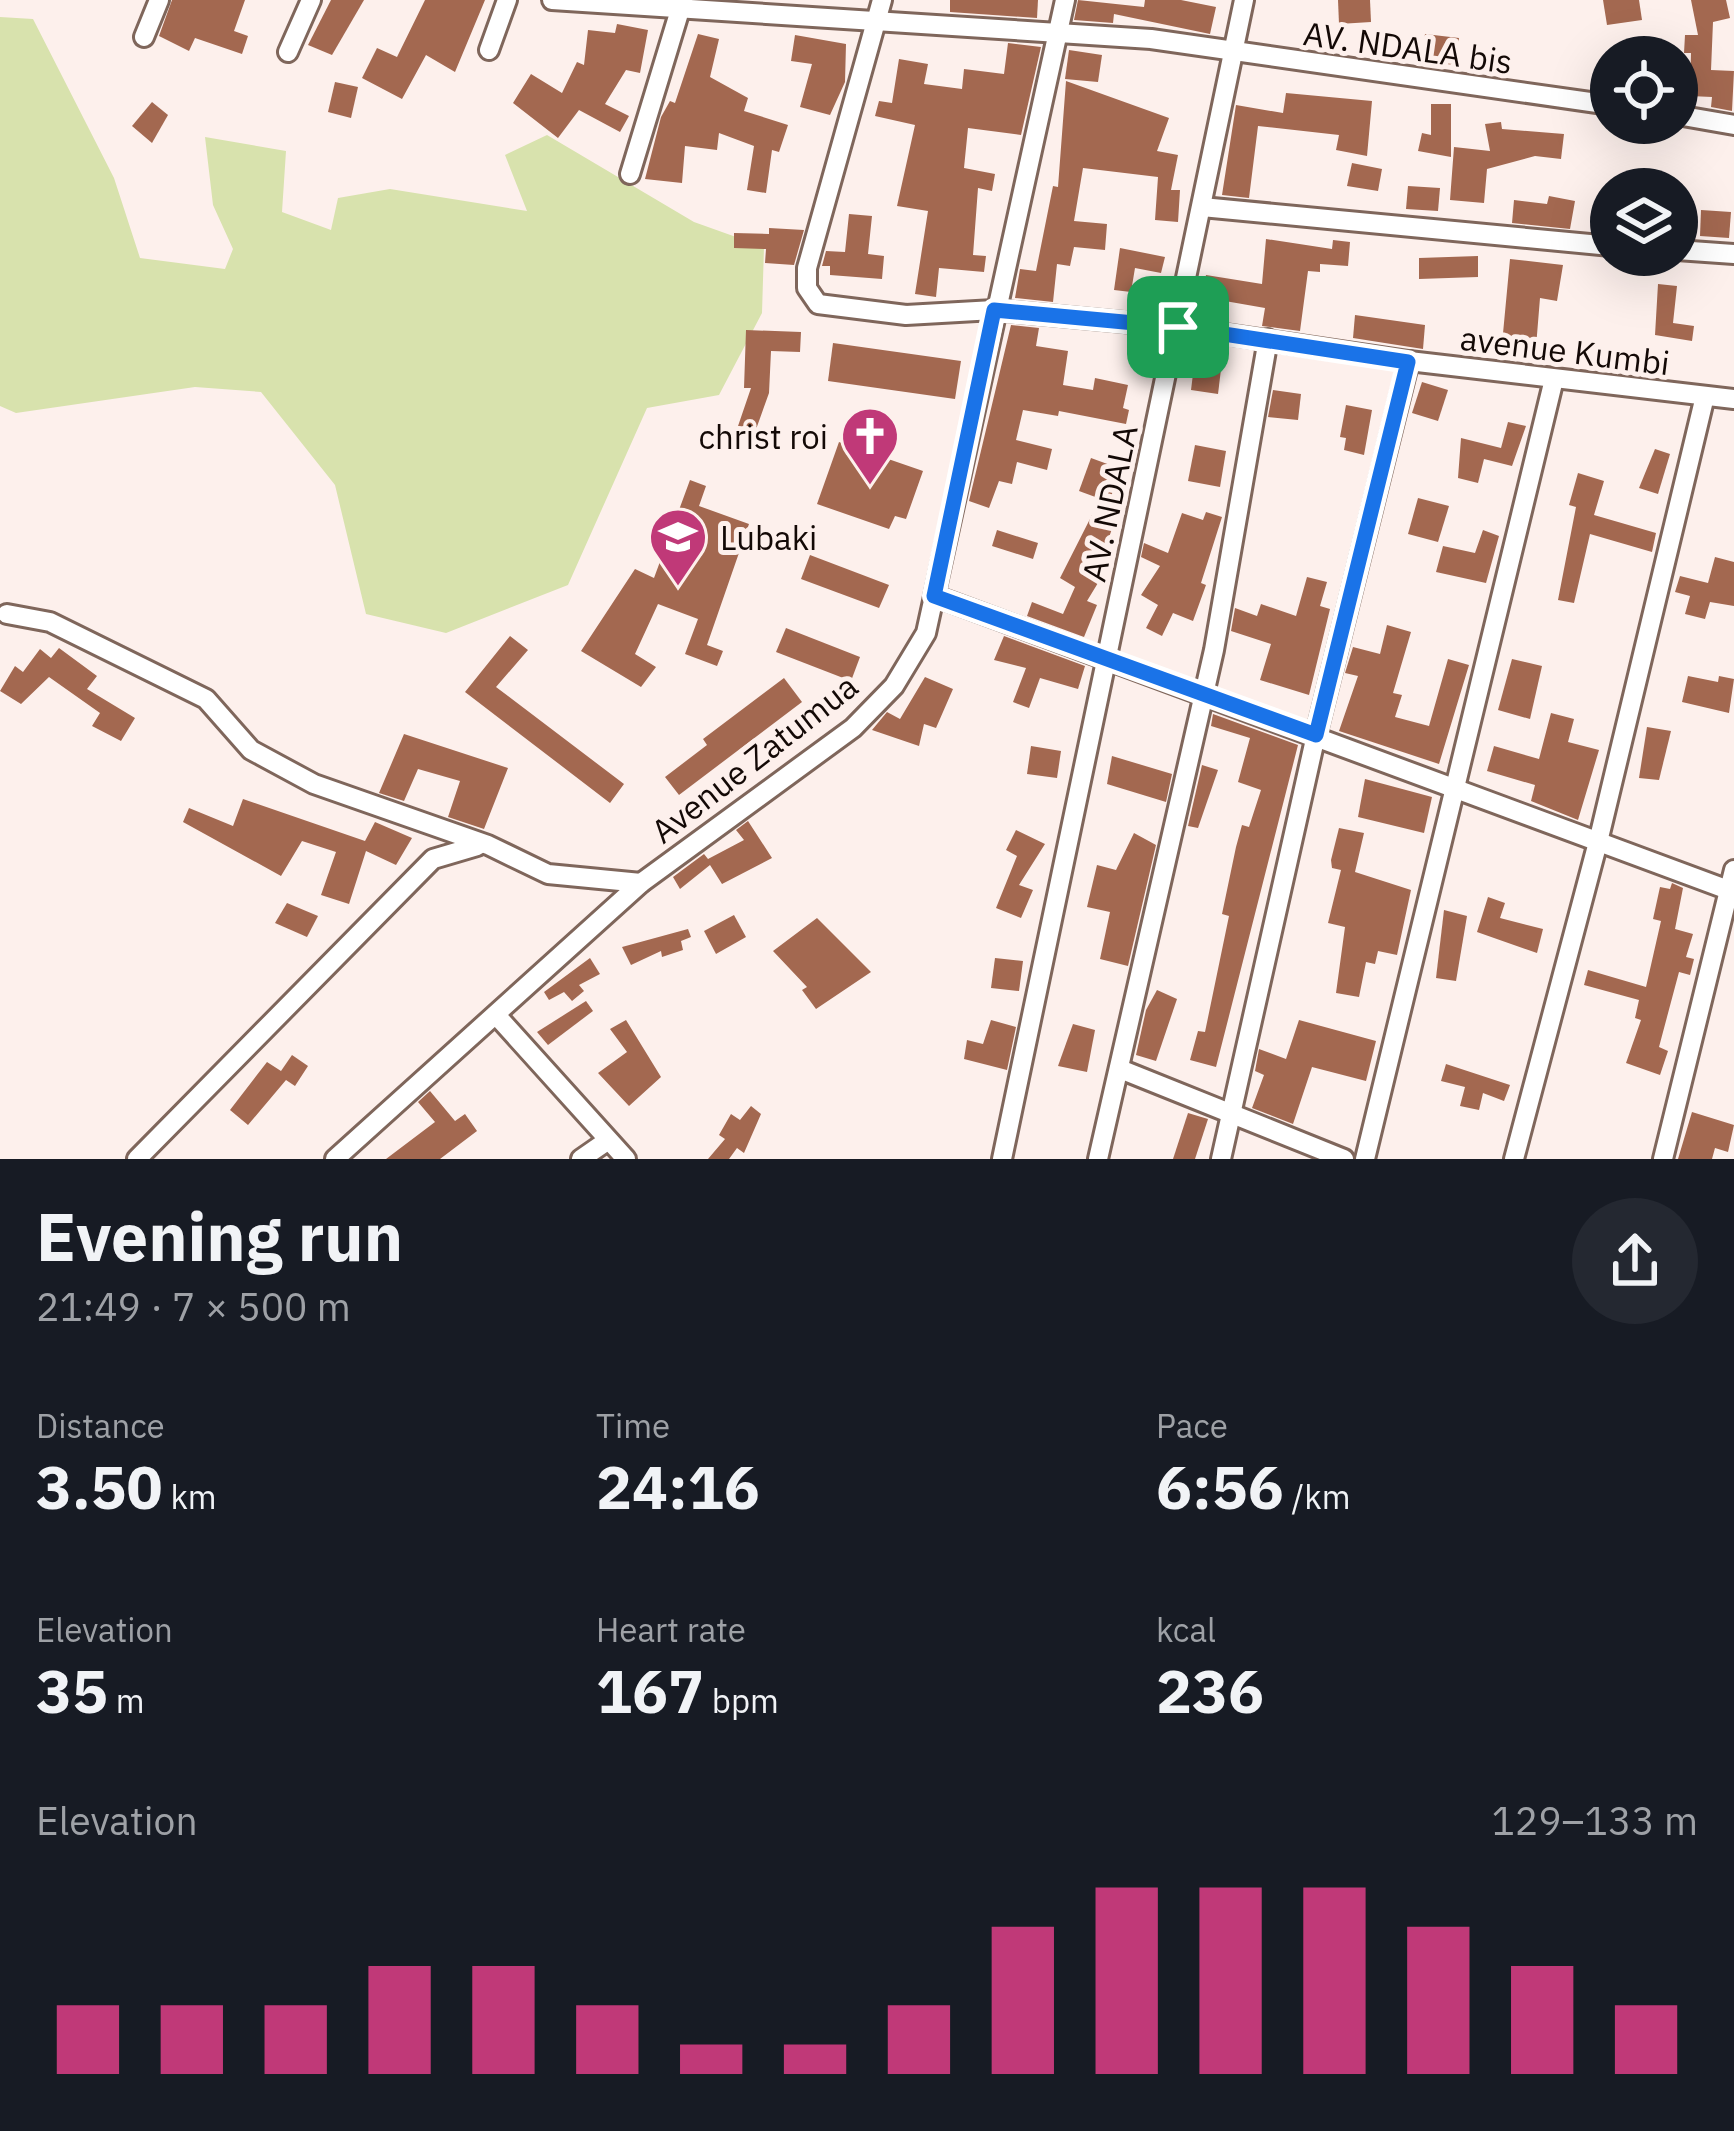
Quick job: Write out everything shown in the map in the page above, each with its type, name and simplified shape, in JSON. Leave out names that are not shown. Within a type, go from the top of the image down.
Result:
[{"type":"street","points":[[144,37],[159,0]]},
{"type":"street","points":[[288,52],[311,0]]},
{"type":"street","points":[[489,50],[507,0]]},
{"type":"street","name":"AV. NDALA bis","points":[[552,0],[682,6],[876,25],[1058,32],[1590,102]]},
{"type":"street","points":[[876,25],[882,0]]},
{"type":"street","name":"Avenue Zatumua","points":[[335,1159],[641,884],[853,728],[894,686],[926,633],[1065,0]]},
{"type":"street","name":"AV. NDALA","points":[[1002,1159],[1244,0]]},
{"type":"street","points":[[630,174],[682,6]]},
{"type":"street","name":"avenue Kumbi","points":[[876,25],[807,268],[807,288],[818,304],[906,315],[994,310],[1178,327],[1408,362],[1734,399]]},
{"type":"street","points":[[1698,119],[1734,125]]},
{"type":"street","points":[[1202,207],[1590,244]]},
{"type":"street","points":[[1698,251],[1734,254]]},
{"type":"street","points":[[1098,1159],[1203,693],[1268,339]]},
{"type":"street","points":[[1221,1159],[1316,735],[1408,362]]},
{"type":"street","points":[[1365,1159],[1554,379]]},
{"type":"street","points":[[1514,1159],[1598,842],[1705,396]]},
{"type":"street","points":[[934,596],[1108,656],[1731,891]]},
{"type":"street","points":[[7,614],[50,622],[206,699],[231,734],[296,776],[488,845],[562,878],[641,884]]},
{"type":"street","points":[[137,1159],[433,859],[462,847],[488,845]]},
{"type":"street","points":[[1663,1159],[1734,870]]},
{"type":"street","points":[[497,1016],[626,1159]]},
{"type":"street","points":[[1120,1069],[1344,1159]]},
{"type":"street","points":[[581,1159],[608,1141]]},
{"type":"green space","points":[[0,17],[33,19],[114,178],[140,258],[225,269],[233,249],[213,205],[205,137],[286,151],[282,212],[331,230],[338,198],[390,189],[527,211],[505,155],[547,135],[694,222],[764,247],[762,313],[719,395],[647,408],[568,585],[446,633],[366,614],[335,485],[261,392],[195,387],[16,413],[0,406]]},
{"type":"building","points":[[172,0],[245,0],[234,31],[248,36],[242,54],[195,38],[189,51],[159,36]]},
{"type":"building","points":[[331,0],[364,0],[332,55],[308,45]]},
{"type":"building","points":[[425,0],[485,0],[455,72],[426,55],[402,99],[362,78],[377,48],[397,57]]},
{"type":"building","points":[[950,0],[1038,0],[1037,18],[950,12]]},
{"type":"building","points":[[1078,0],[1144,7],[1145,0],[1181,0],[1216,7],[1210,34],[1114,14],[1113,23],[1074,20]]},
{"type":"building","points":[[1338,0],[1370,0],[1371,22],[1339,24]]},
{"type":"building","points":[[1603,0],[1639,0],[1642,20],[1607,25]]},
{"type":"building","points":[[1691,0],[1726,0],[1730,18],[1713,22],[1711,70],[1734,71],[1732,111],[1711,107],[1712,97],[1698,96],[1698,36],[1685,36],[1698,35]]},
{"type":"building","points":[[617,24],[648,30],[640,73],[626,70],[605,104],[629,116],[620,132],[579,110],[558,138],[513,103],[531,74],[562,93],[577,62],[584,65],[588,30],[615,33]]},
{"type":"building","points":[[698,34],[719,39],[710,77],[748,98],[744,111],[788,125],[779,152],[772,150],[766,193],[747,190],[754,146],[719,133],[717,150],[685,146],[682,183],[645,179],[661,117],[670,101],[675,103]]},
{"type":"building","points":[[1425,34],[1459,38],[1455,65],[1421,61]]},
{"type":"building","points":[[795,35],[846,44],[845,82],[830,115],[800,107],[812,64],[791,61]]},
{"type":"building","points":[[1008,43],[1041,47],[1021,135],[968,128],[964,168],[995,174],[992,191],[978,188],[973,255],[986,256],[984,272],[939,268],[936,297],[915,294],[928,211],[897,206],[915,125],[875,116],[879,101],[892,103],[899,59],[928,64],[924,84],[962,89],[964,69],[1004,74]]},
{"type":"building","points":[[1069,50],[1102,55],[1098,82],[1065,79]]},
{"type":"building","points":[[1066,81],[1169,118],[1157,151],[1178,155],[1171,190],[1180,190],[1178,222],[1155,220],[1158,177],[1083,168],[1074,221],[1107,224],[1105,250],[1074,247],[1070,266],[1057,264],[1053,302],[1015,298],[1020,269],[1036,271],[1053,186],[1058,187]]},
{"type":"building","points":[[335,82],[358,87],[351,118],[328,112]]},
{"type":"building","points":[[1286,93],[1372,101],[1367,156],[1336,150],[1339,135],[1258,126],[1249,198],[1222,195],[1236,105],[1283,113]]},
{"type":"building","points":[[152,102],[168,115],[152,143],[132,126]]},
{"type":"building","points":[[1431,104],[1451,104],[1451,157],[1418,151],[1422,133],[1431,135]]},
{"type":"building","points":[[1501,122],[1502,129],[1564,134],[1561,159],[1535,156],[1487,169],[1484,203],[1450,200],[1454,147],[1490,151],[1485,124]]},
{"type":"building","points":[[1352,163],[1382,169],[1378,191],[1347,186]]},
{"type":"building","points":[[1408,186],[1440,188],[1438,211],[1406,209]]},
{"type":"building","points":[[1549,196],[1575,201],[1570,229],[1512,223],[1514,200],[1547,204]]},
{"type":"building","points":[[1701,210],[1731,212],[1729,238],[1700,236]]},
{"type":"building","points":[[849,214],[872,216],[868,254],[884,256],[882,279],[830,275],[830,266],[822,266],[826,251],[845,252]]},
{"type":"building","points":[[769,228],[804,230],[794,265],[765,263],[766,249],[734,248],[734,233],[769,234]]},
{"type":"building","points":[[1266,239],[1332,249],[1333,240],[1350,242],[1348,266],[1320,264],[1320,272],[1308,271],[1300,331],[1262,326],[1265,308],[1202,297],[1206,275],[1262,284]]},
{"type":"building","points":[[1120,248],[1165,257],[1161,273],[1135,268],[1131,292],[1114,290]]},
{"type":"building","points":[[1478,256],[1478,277],[1419,279],[1419,258]]},
{"type":"building","points":[[1510,259],[1563,265],[1557,301],[1540,298],[1536,347],[1502,344]]},
{"type":"building","points":[[1658,284],[1677,286],[1673,323],[1694,326],[1692,341],[1655,335]]},
{"type":"building","points":[[1355,315],[1425,325],[1423,349],[1353,338]]},
{"type":"building","points":[[1011,325],[1039,328],[1036,346],[1068,351],[1063,385],[1093,390],[1095,378],[1128,385],[1123,408],[1129,410],[1126,424],[1059,411],[1058,416],[1023,410],[1016,440],[1052,449],[1047,470],[1017,462],[1012,484],[999,481],[989,508],[969,501]]},
{"type":"building","points":[[746,330],[801,332],[800,352],[771,351],[769,393],[754,435],[737,429],[751,388],[744,388]]},
{"type":"building","points":[[833,343],[961,361],[955,399],[828,381]]},
{"type":"building","points":[[1195,358],[1222,361],[1218,394],[1191,390]]},
{"type":"building","points":[[1422,382],[1448,390],[1438,421],[1412,413]]},
{"type":"building","points":[[1273,390],[1301,394],[1298,420],[1268,417]]},
{"type":"building","points":[[1346,405],[1372,410],[1364,455],[1344,450],[1346,438],[1340,437]]},
{"type":"building","points":[[1508,422],[1526,426],[1512,466],[1484,459],[1478,483],[1458,478],[1461,438],[1501,448]]},
{"type":"building","name":"christ roi","points":[[839,442],[923,471],[906,519],[895,516],[889,529],[817,504]]},
{"type":"building","points":[[1195,445],[1226,451],[1220,487],[1188,481]]},
{"type":"building","points":[[1655,449],[1670,454],[1658,494],[1639,488]]},
{"type":"building","points":[[1091,458],[1121,469],[1109,502],[1079,491]]},
{"type":"building","points":[[1578,473],[1604,481],[1594,515],[1656,533],[1652,552],[1590,534],[1574,603],[1558,600],[1576,507],[1569,505]]},
{"type":"building","points":[[690,480],[706,486],[699,506],[749,524],[707,645],[723,651],[717,666],[685,654],[698,619],[658,604],[635,654],[656,667],[641,687],[581,651],[635,569],[654,578]]},
{"type":"building","points":[[1418,498],[1449,506],[1438,542],[1408,534]]},
{"type":"building","points":[[1206,512],[1222,517],[1201,583],[1206,585],[1193,621],[1173,613],[1162,636],[1146,628],[1158,605],[1141,595],[1160,566],[1141,557],[1144,543],[1168,553],[1182,513],[1203,520]]},
{"type":"building","points":[[1092,515],[1114,523],[1098,569],[1104,573],[1087,601],[1097,605],[1084,637],[1027,616],[1032,602],[1063,614],[1075,587],[1060,578]]},
{"type":"building","points":[[997,530],[1038,543],[1033,559],[992,546]]},
{"type":"building","points":[[1483,530],[1499,536],[1486,583],[1436,572],[1443,546],[1475,553]]},
{"type":"building","points":[[810,555],[889,585],[879,608],[801,579]]},
{"type":"building","points":[[1715,557],[1734,562],[1734,606],[1710,602],[1705,619],[1685,614],[1690,596],[1675,592],[1680,576],[1708,583]]},
{"type":"building","points":[[1307,577],[1327,582],[1320,606],[1330,609],[1309,695],[1260,680],[1271,644],[1231,631],[1235,608],[1257,616],[1261,604],[1296,616]]},
{"type":"building","points":[[1387,625],[1411,632],[1393,693],[1402,695],[1395,717],[1429,726],[1448,659],[1469,665],[1439,764],[1339,731],[1358,676],[1345,673],[1353,647],[1380,654]]},
{"type":"building","points":[[786,628],[860,657],[851,681],[776,652]]},
{"type":"building","points":[[510,636],[528,650],[496,687],[624,784],[610,803],[465,692]]},
{"type":"building","points":[[1004,636],[1085,666],[1078,689],[1040,678],[1029,708],[1013,702],[1026,668],[994,660]]},
{"type":"building","points":[[59,648],[97,676],[87,689],[135,718],[121,741],[92,726],[100,713],[49,677],[21,704],[0,691],[15,666],[23,672],[40,649],[51,658]]},
{"type":"building","points":[[1512,659],[1542,666],[1530,719],[1498,710]]},
{"type":"building","points":[[1688,676],[1718,682],[1719,676],[1734,679],[1729,713],[1682,702]]},
{"type":"building","points":[[925,677],[953,689],[936,728],[924,724],[919,746],[872,730],[887,712],[900,719]]},
{"type":"building","points":[[784,678],[802,702],[679,795],[665,777],[707,745],[703,739]]},
{"type":"building","points":[[1551,713],[1574,719],[1568,742],[1599,750],[1578,820],[1531,801],[1535,785],[1487,771],[1494,746],[1539,759]]},
{"type":"building","points":[[1213,714],[1298,745],[1216,1067],[1190,1060],[1198,1031],[1205,1032],[1229,916],[1222,914],[1236,847],[1242,825],[1249,827],[1261,790],[1238,782],[1250,738],[1211,726]]},
{"type":"building","points":[[1647,727],[1671,731],[1659,780],[1639,778]]},
{"type":"building","points":[[404,734],[508,768],[484,829],[448,817],[460,781],[418,769],[404,801],[379,793]]},
{"type":"building","points":[[1031,746],[1061,751],[1057,778],[1027,774]]},
{"type":"building","points":[[1112,756],[1172,774],[1166,802],[1107,784]]},
{"type":"building","points":[[1202,765],[1218,770],[1198,828],[1188,826]]},
{"type":"building","points":[[1365,779],[1432,797],[1424,833],[1358,817]]},
{"type":"building","points":[[243,799],[365,841],[375,822],[412,838],[396,865],[366,851],[349,904],[321,895],[336,852],[302,841],[281,876],[183,822],[189,808],[233,826]]},
{"type":"building","points":[[748,821],[772,858],[722,884],[710,865],[680,889],[673,877],[704,854],[708,859],[744,840],[736,830]]},
{"type":"building","points":[[1339,828],[1364,833],[1355,872],[1411,890],[1397,955],[1378,951],[1375,964],[1366,962],[1359,997],[1336,993],[1345,927],[1328,923],[1341,870],[1332,868],[1331,860]]},
{"type":"building","points":[[1016,830],[1045,844],[1019,885],[1033,890],[1021,918],[996,908],[1017,856],[1006,850]]},
{"type":"building","points":[[1134,833],[1156,845],[1128,966],[1100,959],[1110,912],[1087,907],[1097,865],[1116,870]]},
{"type":"building","points":[[1672,883],[1683,888],[1675,929],[1693,934],[1686,957],[1694,959],[1690,975],[1679,972],[1659,1047],[1668,1051],[1660,1075],[1626,1063],[1641,1020],[1635,1018],[1639,1000],[1584,985],[1588,970],[1646,987],[1661,921],[1653,919],[1660,887],[1670,889]]},
{"type":"building","points":[[1488,897],[1505,903],[1500,918],[1543,929],[1537,953],[1477,932]]},
{"type":"building","points":[[287,903],[318,916],[307,937],[275,923]]},
{"type":"building","points":[[1444,910],[1467,916],[1456,981],[1436,978]]},
{"type":"building","points":[[734,915],[746,937],[716,954],[704,931]]},
{"type":"building","points":[[817,918],[871,972],[816,1009],[802,990],[807,987],[773,951]]},
{"type":"building","points":[[688,929],[691,937],[681,941],[683,950],[662,957],[661,951],[631,965],[622,947]]},
{"type":"building","points":[[590,958],[600,974],[579,985],[584,991],[572,1001],[564,992],[549,1000],[544,992]]},
{"type":"building","points":[[995,958],[1023,961],[1019,991],[991,988]]},
{"type":"building","points":[[1157,990],[1177,999],[1156,1061],[1136,1055],[1146,1010]]},
{"type":"building","points":[[586,1001],[593,1011],[548,1045],[537,1032]]},
{"type":"building","points":[[626,1020],[661,1077],[629,1106],[598,1073],[627,1052],[610,1029]]},
{"type":"building","points":[[991,1020],[1016,1027],[1007,1070],[964,1059],[967,1040],[983,1044]]},
{"type":"building","points":[[1299,1020],[1376,1041],[1366,1081],[1312,1067],[1293,1124],[1252,1108],[1264,1075],[1255,1071],[1259,1049],[1286,1059]]},
{"type":"building","points":[[1073,1024],[1095,1030],[1087,1072],[1058,1066]]},
{"type":"building","points":[[292,1055],[308,1066],[295,1086],[286,1080],[248,1125],[230,1110],[267,1062],[281,1071]]},
{"type":"building","points":[[1446,1064],[1510,1085],[1504,1101],[1483,1093],[1479,1110],[1460,1106],[1465,1087],[1441,1081]]},
{"type":"building","points":[[430,1091],[455,1121],[465,1114],[477,1131],[440,1159],[386,1159],[435,1122],[418,1102]]},
{"type":"building","points":[[751,1106],[761,1114],[744,1153],[737,1148],[729,1159],[708,1159],[725,1139],[719,1135],[731,1114],[740,1120]]},
{"type":"building","points":[[1692,1112],[1734,1125],[1728,1152],[1715,1148],[1712,1159],[1678,1159]]},
{"type":"building","points":[[1188,1113],[1208,1119],[1195,1159],[1173,1159]]},
{"type":"place","name":"christ roi","points":[[870,487]]},
{"type":"place","name":"Lubaki","points":[[678,588]]},
{"type":"route","points":[[994,310],[1178,327],[1408,362],[1316,735],[934,596],[994,310]]}]
